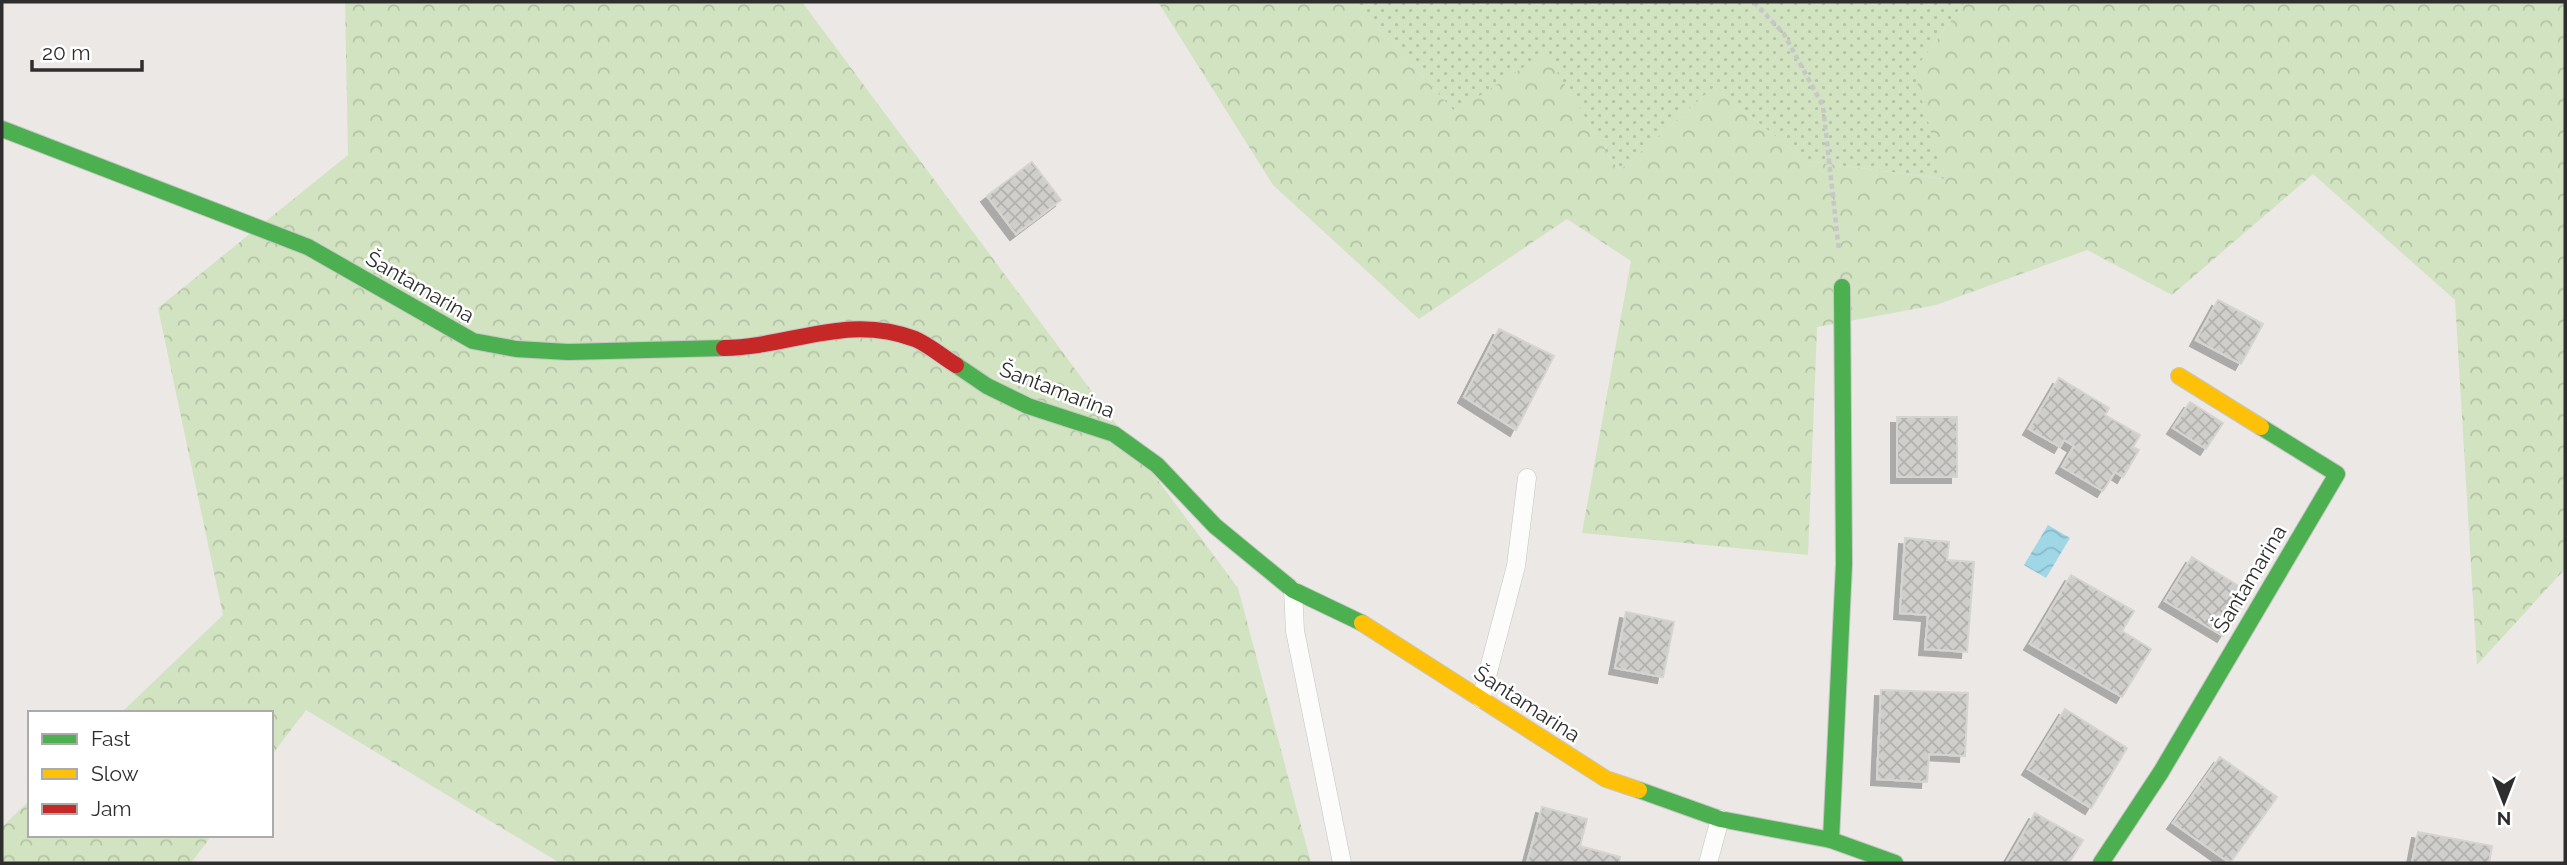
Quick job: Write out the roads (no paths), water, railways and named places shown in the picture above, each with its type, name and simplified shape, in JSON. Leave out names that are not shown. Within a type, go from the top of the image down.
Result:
[{"type":"street","name":"Šantamarina","points":[[2,129],[308,247],[473,341],[516,349],[568,352],[744,348],[818,331],[876,328],[917,340],[987,386],[1028,406],[1114,434],[1157,465],[1215,526],[1293,590],[1371,626],[1606,779],[1720,819],[1831,840],[1895,863]]},
{"type":"street","points":[[1831,840],[1845,605],[1846,395],[1842,287]]},
{"type":"street","name":"Šantamarina","points":[[2101,863],[2161,772],[2337,474],[2179,376]]},
{"type":"lane","points":[[1480,699],[1516,566],[1527,478]]},
{"type":"lane","points":[[1293,590],[1295,631],[1342,863]]},
{"type":"lane","points":[[1708,863],[1720,819]]},
{"type":"water","points":[[2048,525],[2070,538],[2046,578],[2024,565]]}]
